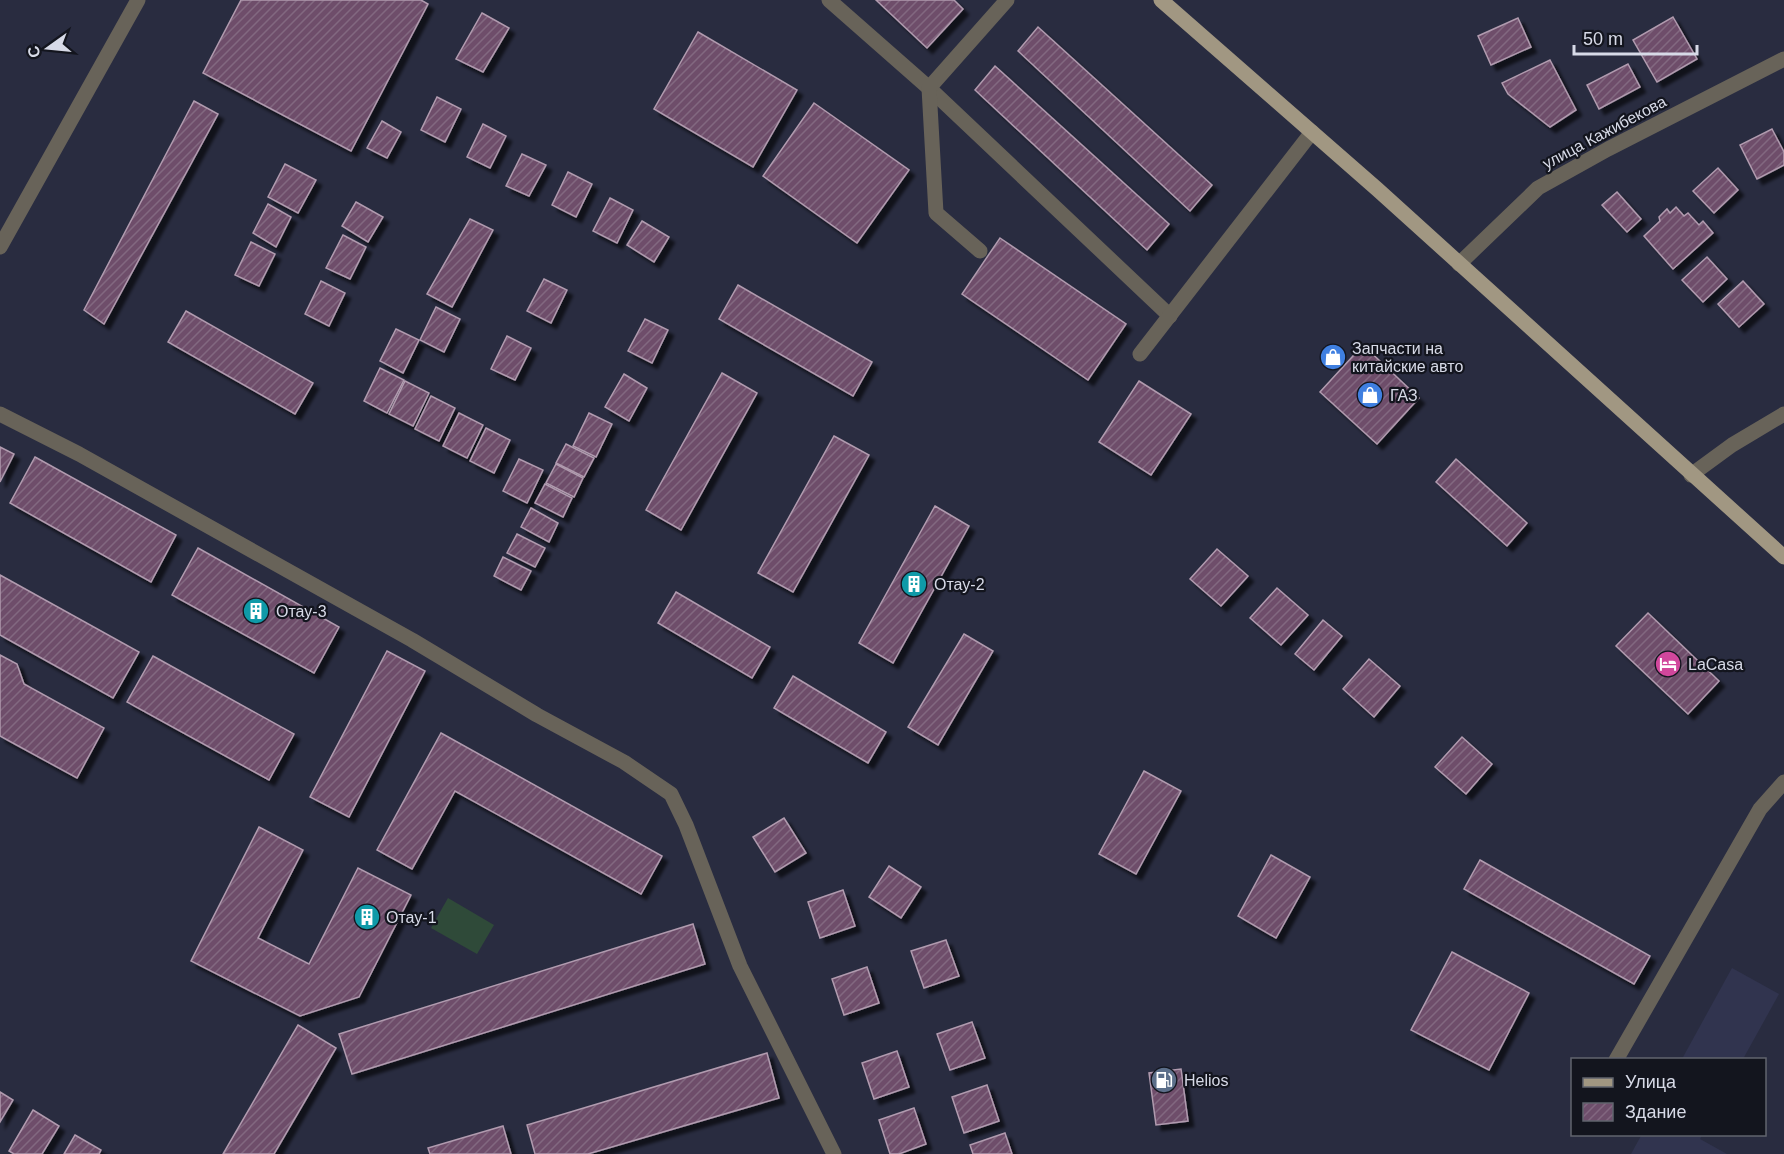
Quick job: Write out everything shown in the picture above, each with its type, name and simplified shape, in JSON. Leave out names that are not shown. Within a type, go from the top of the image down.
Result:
[{"type":"main road","points":[[1161,0],[1312,132],[1784,557]]},
{"type":"street","points":[[0,246],[138,0]]},
{"type":"street","points":[[829,0],[929,88],[1170,316]]},
{"type":"street","points":[[980,251],[936,213],[929,88],[1007,0]]},
{"type":"street","name":"улица Кажибекова","points":[[1459,264],[1538,188],[1608,149],[1784,59]]},
{"type":"street","points":[[1140,354],[1312,132]]},
{"type":"street","points":[[0,414],[79,454],[412,640],[537,715],[624,762],[671,794],[686,825],[740,966],[834,1154]]},
{"type":"street","points":[[1691,475],[1732,445],[1784,414]]},
{"type":"street","points":[[1617,1058],[1760,809],[1784,782]]},
{"type":"shaded area","points":[[1732,968],[1779,994],[1744,1058],[1683,1058]]},
{"type":"shaded area","points":[[1641,1136],[1702,1136],[1700,1139],[1727,1154],[1631,1154]]},
{"type":"green space","points":[[448,898],[494,925],[477,954],[431,928]]},
{"type":"building","points":[[241,0],[421,0],[428,4],[351,151],[203,73]]},
{"type":"building","points":[[876,0],[954,0],[963,9],[927,48]]},
{"type":"building","points":[[482,13],[509,28],[483,72],[456,59]]},
{"type":"building","points":[[1673,17],[1697,59],[1657,82],[1633,40]]},
{"type":"building","points":[[1518,18],[1531,47],[1491,65],[1478,36]]},
{"type":"building","points":[[1038,27],[1212,185],[1190,211],[1018,51]]},
{"type":"building","points":[[698,32],[797,90],[753,167],[654,109]]},
{"type":"building","points":[[1550,60],[1576,110],[1550,127],[1508,94],[1502,83]]},
{"type":"building","points":[[1628,64],[1640,87],[1599,109],[1587,85]]},
{"type":"building","points":[[995,66],[1169,224],[1147,250],[975,90]]},
{"type":"building","points":[[437,97],[461,109],[445,142],[421,130]]},
{"type":"building","points":[[194,101],[218,114],[104,324],[84,310]]},
{"type":"building","points":[[814,103],[909,170],[857,243],[763,176]]},
{"type":"building","points":[[382,121],[401,132],[387,158],[367,148]]},
{"type":"building","points":[[483,124],[506,136],[490,168],[467,157]]},
{"type":"building","points":[[1772,129],[1784,152],[1784,165],[1757,179],[1740,145]]},
{"type":"building","points":[[522,154],[546,165],[529,196],[506,186]]},
{"type":"building","points":[[285,164],[316,180],[298,213],[268,197]]},
{"type":"building","points":[[1718,168],[1738,190],[1714,213],[1693,191]]},
{"type":"building","points":[[568,172],[592,184],[576,217],[552,205]]},
{"type":"building","points":[[1617,192],[1641,219],[1627,232],[1602,205]]},
{"type":"building","points":[[610,198],[633,210],[617,243],[593,231]]},
{"type":"building","points":[[356,202],[383,217],[368,242],[342,226]]},
{"type":"building","points":[[268,204],[291,217],[276,247],[253,233]]},
{"type":"building","points":[[1676,207],[1684,216],[1688,213],[1699,225],[1703,221],[1713,233],[1673,269],[1644,236],[1660,221],[1659,217],[1667,209],[1670,213]]},
{"type":"building","points":[[470,219],[493,230],[452,307],[427,294]]},
{"type":"building","points":[[642,221],[669,237],[654,262],[627,245]]},
{"type":"building","points":[[343,235],[366,247],[350,279],[326,268]]},
{"type":"building","points":[[1000,238],[1126,324],[1088,380],[962,294]]},
{"type":"building","points":[[251,242],[275,254],[259,286],[235,275]]},
{"type":"building","points":[[1707,257],[1727,279],[1703,302],[1682,280]]},
{"type":"building","points":[[544,279],[567,290],[551,323],[527,311]]},
{"type":"building","points":[[321,281],[345,293],[329,326],[305,314]]},
{"type":"building","points":[[1743,281],[1764,304],[1739,327],[1718,304]]},
{"type":"building","points":[[738,285],[872,362],[853,396],[719,319]]},
{"type":"building","points":[[436,307],[460,319],[444,352],[420,340]]},
{"type":"building","points":[[186,311],[313,383],[295,414],[168,342]]},
{"type":"building","points":[[645,319],[668,330],[652,363],[628,351]]},
{"type":"building","points":[[396,329],[419,340],[403,373],[380,361]]},
{"type":"building","points":[[507,336],[531,348],[515,380],[491,369]]},
{"type":"building","name":"ГАЗ","points":[[1363,345],[1419,398],[1377,444],[1320,392]]},
{"type":"building","points":[[380,368],[404,380],[387,413],[364,401]]},
{"type":"building","points":[[722,373],[757,393],[681,530],[646,510]]},
{"type":"building","points":[[624,374],[647,388],[629,421],[605,407]]},
{"type":"building","points":[[405,381],[429,393],[413,426],[389,414]]},
{"type":"building","points":[[1139,381],[1191,414],[1151,475],[1099,442]]},
{"type":"building","points":[[431,396],[455,408],[439,441],[415,429]]},
{"type":"building","points":[[459,413],[483,425],[467,458],[443,446]]},
{"type":"building","points":[[589,413],[612,424],[596,457],[573,446]]},
{"type":"building","points":[[486,428],[510,440],[494,473],[470,461]]},
{"type":"building","points":[[834,436],[869,455],[793,592],[758,573]]},
{"type":"building","points":[[566,444],[594,458],[584,477],[556,463]]},
{"type":"building","points":[[0,447],[14,454],[0,482]]},
{"type":"building","points":[[35,457],[176,535],[151,582],[10,503]]},
{"type":"building","points":[[519,459],[543,470],[527,503],[503,491]]},
{"type":"building","points":[[1456,459],[1527,523],[1507,546],[1436,482]]},
{"type":"building","points":[[556,464],[583,478],[574,497],[546,483]]},
{"type":"building","points":[[545,484],[572,498],[563,517],[535,503]]},
{"type":"building","name":"Отау-2","points":[[935,506],[969,526],[893,663],[859,643]]},
{"type":"building","points":[[531,508],[558,523],[549,542],[521,527]]},
{"type":"building","points":[[517,534],[545,548],[535,567],[507,553]]},
{"type":"building","name":"Отау-3","points":[[198,548],[339,627],[314,673],[172,595]]},
{"type":"building","points":[[1217,549],[1248,576],[1221,606],[1190,579]]},
{"type":"building","points":[[503,557],[531,571],[521,590],[494,576]]},
{"type":"building","points":[[0,575],[139,652],[113,698],[0,635]]},
{"type":"building","points":[[1277,588],[1308,615],[1281,645],[1250,618]]},
{"type":"building","points":[[676,592],[770,647],[752,678],[658,623]]},
{"type":"building","name":"LaCasa","points":[[1648,613],[1719,681],[1688,714],[1616,646]]},
{"type":"building","points":[[1323,620],[1342,636],[1314,670],[1295,654]]},
{"type":"building","name":"Отау-2","points":[[964,634],[993,651],[938,745],[908,727]]},
{"type":"building","points":[[387,651],[425,671],[349,817],[310,797]]},
{"type":"building","points":[[0,655],[17,664],[24,684],[104,728],[77,778],[0,736]]},
{"type":"building","points":[[153,656],[294,734],[269,780],[127,702]]},
{"type":"building","points":[[1369,659],[1400,686],[1374,717],[1343,689]]},
{"type":"building","points":[[793,676],[886,732],[868,763],[774,708]]},
{"type":"building","name":"Отау-1","points":[[441,733],[662,856],[641,894],[455,791],[412,869],[377,850]]},
{"type":"building","points":[[1462,737],[1492,764],[1466,794],[1435,767]]},
{"type":"building","points":[[1144,771],[1181,791],[1136,874],[1099,854]]},
{"type":"building","points":[[784,818],[806,853],[775,872],[753,837]]},
{"type":"building","name":"Отау-1","points":[[259,827],[303,850],[258,938],[309,964],[358,868],[411,895],[359,997],[300,1016],[191,961]]},
{"type":"building","points":[[1271,855],[1310,877],[1276,938],[1238,916]]},
{"type":"building","points":[[1480,860],[1650,956],[1634,984],[1464,889]]},
{"type":"building","points":[[889,866],[921,887],[901,918],[869,897]]},
{"type":"building","points":[[843,890],[855,926],[820,938],[808,902]]},
{"type":"building","points":[[693,924],[705,964],[352,1074],[339,1034]]},
{"type":"building","points":[[946,940],[959,976],[924,988],[911,951]]},
{"type":"building","points":[[1452,952],[1529,993],[1489,1070],[1411,1030]]},
{"type":"building","points":[[867,967],[879,1003],[844,1015],[832,979]]},
{"type":"building","points":[[972,1022],[985,1058],[950,1070],[937,1034]]},
{"type":"building","points":[[298,1025],[336,1048],[274,1154],[223,1154]]},
{"type":"building","points":[[897,1051],[909,1087],[874,1099],[862,1063]]},
{"type":"building","points":[[767,1053],[779,1098],[588,1154],[535,1154],[527,1125]]},
{"type":"building","points":[[1181,1069],[1188,1121],[1156,1125],[1149,1073]]},
{"type":"building","points":[[987,1085],[999,1121],[964,1133],[952,1097]]},
{"type":"building","points":[[0,1092],[13,1100],[0,1122]]},
{"type":"building","points":[[914,1108],[926,1144],[899,1154],[890,1154],[879,1120]]},
{"type":"building","points":[[33,1110],[59,1126],[42,1154],[14,1154],[9,1151]]},
{"type":"building","points":[[503,1126],[511,1154],[430,1154],[428,1148]]},
{"type":"building","points":[[1005,1133],[1012,1154],[973,1154],[970,1145]]},
{"type":"building","points":[[75,1135],[101,1150],[99,1154],[64,1154]]},
{"type":"place","name":"Запчасти на китайские авто","points":[[1333,357]]},
{"type":"place","name":"ГАЗ","points":[[1370,395]]},
{"type":"place","name":"Отау-2","points":[[914,584]]},
{"type":"place","name":"Отау-3","points":[[256,611]]},
{"type":"place","name":"LaCasa","points":[[1668,664]]},
{"type":"place","name":"Отау-1","points":[[367,917]]},
{"type":"place","name":"Helios","points":[[1164,1080]]}]
